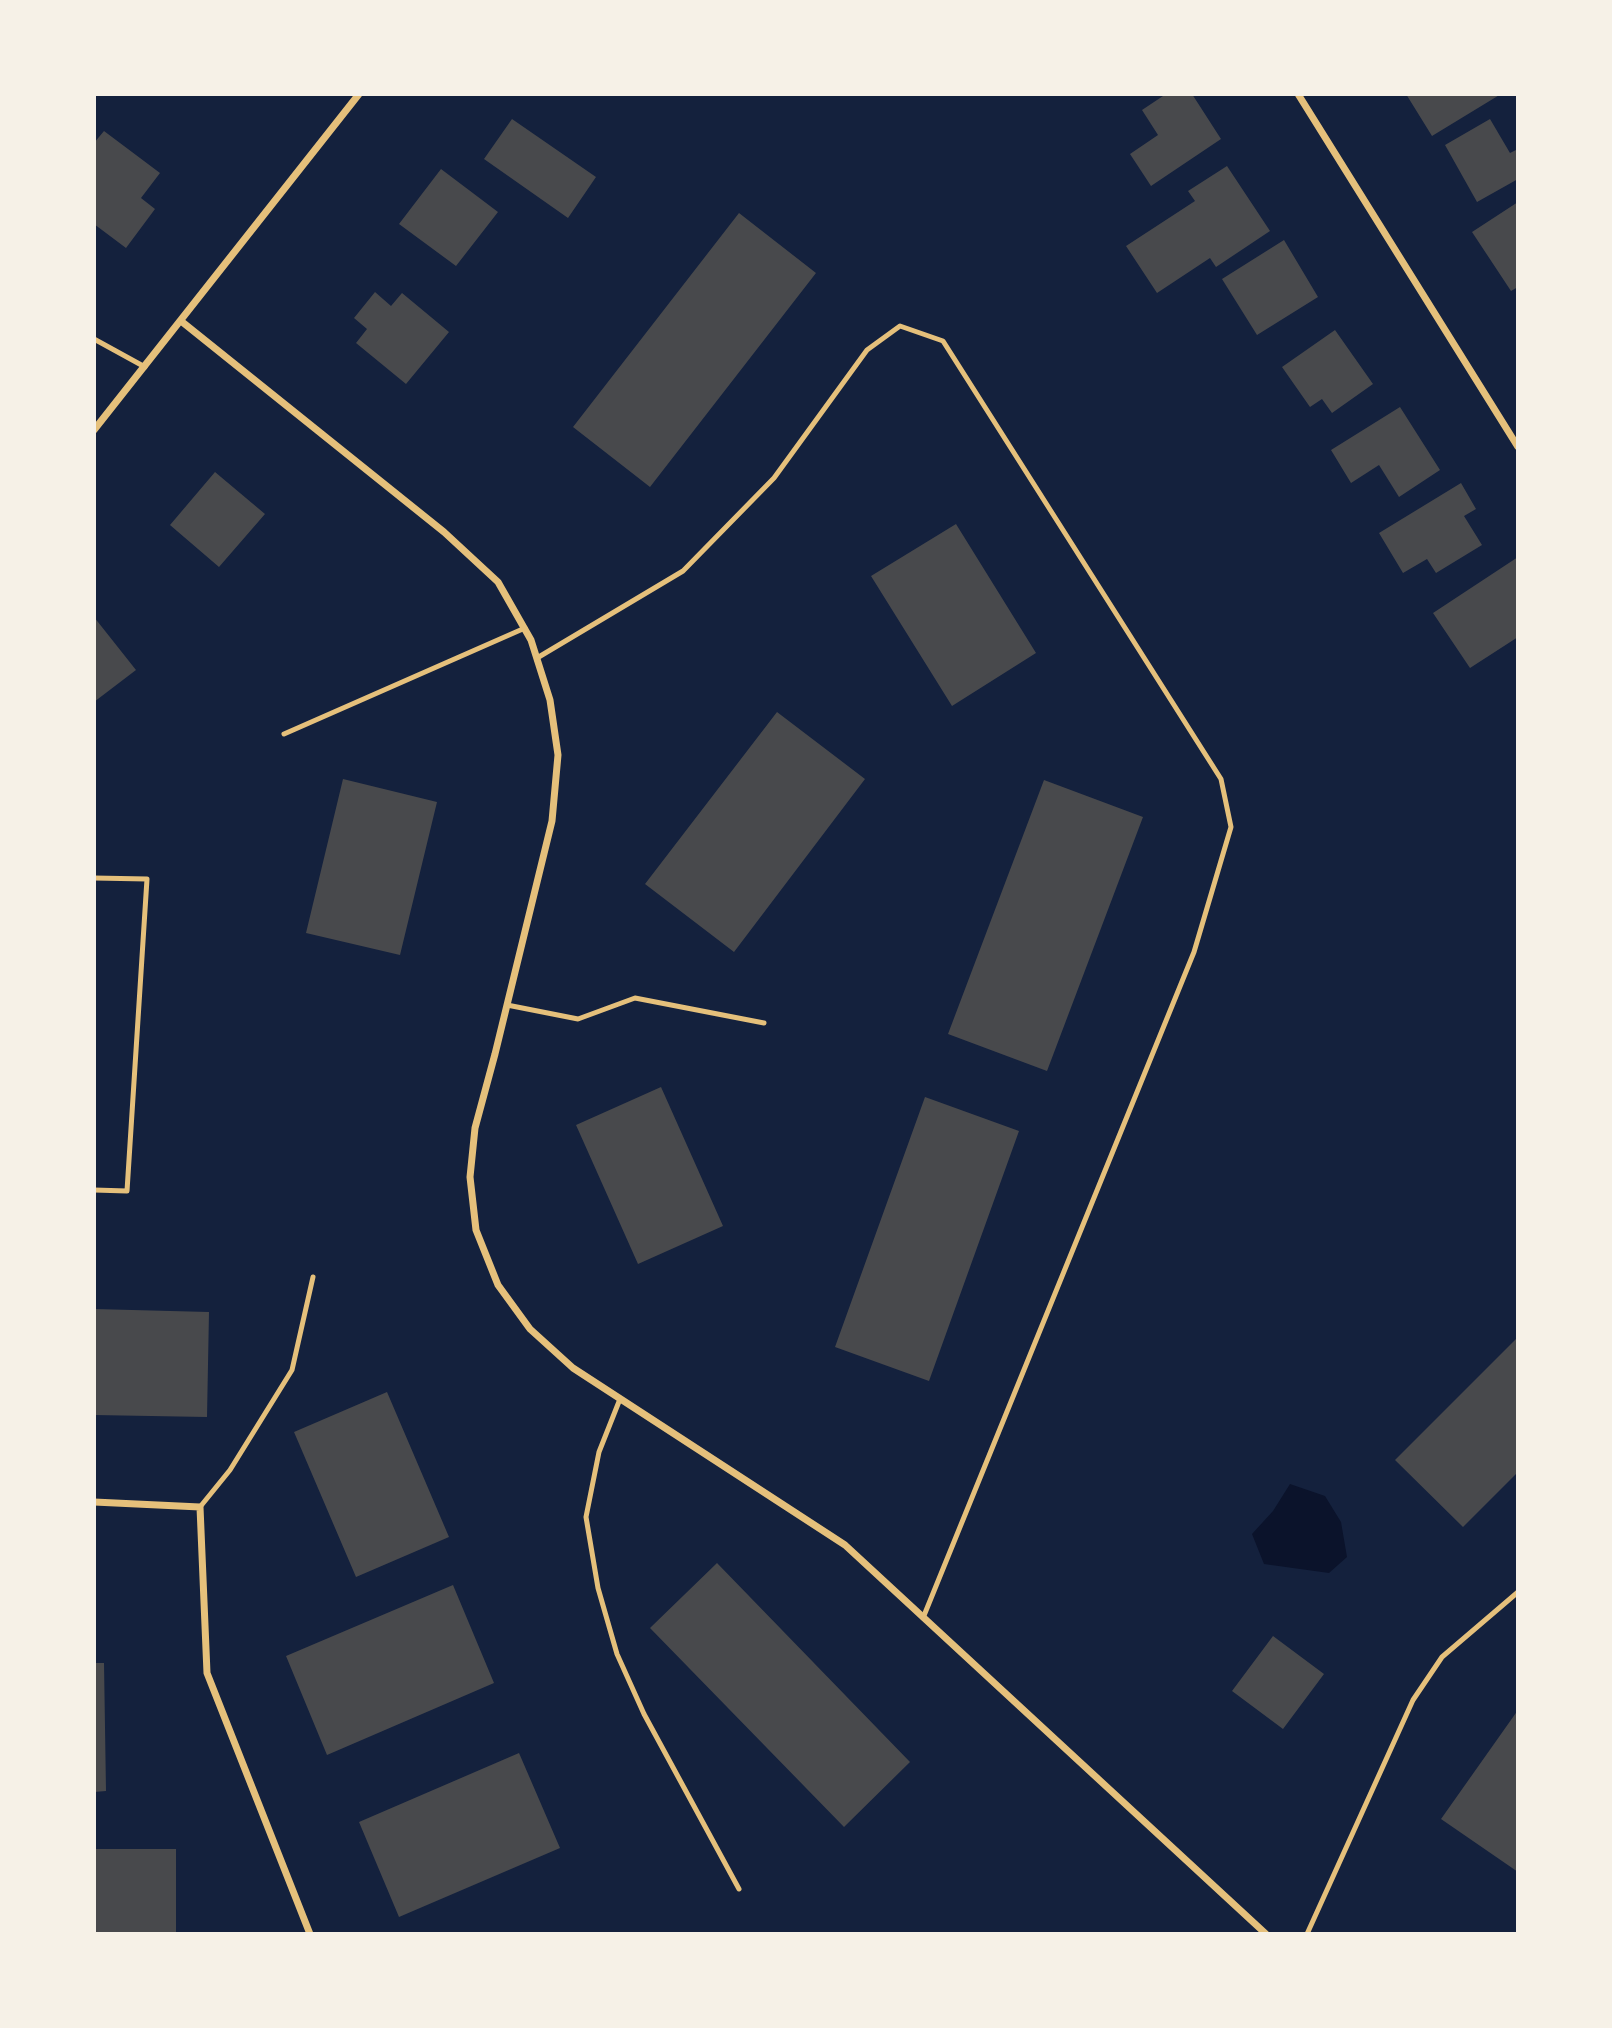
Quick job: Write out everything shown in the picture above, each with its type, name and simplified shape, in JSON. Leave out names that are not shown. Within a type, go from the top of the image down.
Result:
[{"type":"street","points":[[94,430],[359,94]]},
{"type":"street","points":[[1298,94],[1517,447]]},
{"type":"street","points":[[181,321],[444,532],[498,582],[525,628],[537,658],[550,700],[558,755],[552,821],[475,1128],[470,1177],[476,1230],[498,1285],[530,1329],[573,1368],[845,1545],[1266,1934]]},
{"type":"street","points":[[94,1502],[200,1507],[206,1673],[310,1934]]},
{"type":"lane","points":[[537,658],[682,570],[774,478],[867,350],[900,326],[943,341],[1221,779],[1231,827],[1194,952],[923,1618]]},
{"type":"lane","points":[[94,339],[145,367]]},
{"type":"lane","points":[[284,734],[525,628]]},
{"type":"lane","points":[[94,878],[147,879],[127,1191],[94,1190]]},
{"type":"lane","points":[[507,1005],[578,1019],[635,998],[764,1023]]},
{"type":"lane","points":[[200,1507],[230,1470],[292,1370],[313,1277]]},
{"type":"lane","points":[[621,1399],[599,1452],[586,1517],[598,1588],[617,1654],[644,1714],[739,1889]]},
{"type":"lane","points":[[1307,1934],[1413,1700],[1442,1657],[1517,1592]]},
{"type":"water","points":[[1290,1484],[1325,1496],[1341,1522],[1347,1557],[1329,1573],[1264,1564],[1252,1534],[1273,1511]]},
{"type":"building","points":[[1166,94],[1192,94],[1221,139],[1151,186],[1130,154],[1158,135],[1142,110]]},
{"type":"building","points":[[1406,94],[1501,94],[1432,136]]},
{"type":"building","points":[[512,119],[596,177],[568,218],[484,159]]},
{"type":"building","points":[[1490,119],[1510,153],[1518,149],[1518,179],[1477,202],[1445,145]]},
{"type":"building","points":[[104,131],[160,173],[141,198],[155,209],[126,248],[94,224],[94,143]]},
{"type":"building","points":[[1227,166],[1270,231],[1216,267],[1210,258],[1157,293],[1126,246],[1195,201],[1188,191]]},
{"type":"building","points":[[441,169],[498,212],[456,266],[399,224]]},
{"type":"building","points":[[1518,202],[1518,287],[1511,291],[1472,232]]},
{"type":"building","points":[[739,213],[816,273],[650,487],[573,427]]},
{"type":"building","points":[[1284,240],[1318,297],[1257,335],[1222,279]]},
{"type":"building","points":[[375,292],[391,306],[402,293],[449,332],[406,384],[356,343],[367,329],[354,318]]},
{"type":"building","points":[[1335,330],[1373,384],[1332,413],[1322,399],[1310,407],[1282,367]]},
{"type":"building","points":[[1400,407],[1440,470],[1399,497],[1379,465],[1351,483],[1331,450]]},
{"type":"building","points":[[215,472],[265,514],[219,567],[170,525]]},
{"type":"building","points":[[1461,483],[1476,509],[1464,516],[1482,545],[1436,573],[1427,559],[1403,573],[1379,533]]},
{"type":"building","points":[[956,524],[1036,653],[952,706],[871,576]]},
{"type":"building","points":[[1518,557],[1518,637],[1470,668],[1433,613]]},
{"type":"building","points":[[94,617],[136,670],[94,702]]},
{"type":"building","points":[[777,712],[865,779],[734,952],[645,884]]},
{"type":"building","points":[[343,779],[437,802],[400,955],[306,933]]},
{"type":"building","points":[[1044,780],[1143,817],[1047,1071],[948,1034]]},
{"type":"building","points":[[661,1087],[723,1226],[638,1264],[576,1125]]},
{"type":"building","points":[[925,1097],[1019,1131],[929,1381],[835,1347]]},
{"type":"building","points":[[94,1309],[209,1312],[207,1417],[94,1415]]},
{"type":"building","points":[[1518,1337],[1518,1472],[1463,1527],[1395,1460]]},
{"type":"building","points":[[387,1392],[449,1537],[356,1577],[294,1432]]},
{"type":"building","points":[[717,1563],[910,1762],[844,1827],[650,1628]]},
{"type":"building","points":[[453,1585],[494,1683],[327,1755],[286,1656]]},
{"type":"building","points":[[1273,1636],[1324,1674],[1283,1729],[1232,1691]]},
{"type":"building","points":[[94,1663],[104,1663],[106,1791],[94,1792]]},
{"type":"building","points":[[1518,1710],[1518,1872],[1441,1819]]},
{"type":"building","points":[[519,1753],[560,1848],[399,1917],[359,1822]]},
{"type":"building","points":[[94,1849],[176,1849],[176,1934],[94,1934]]}]
